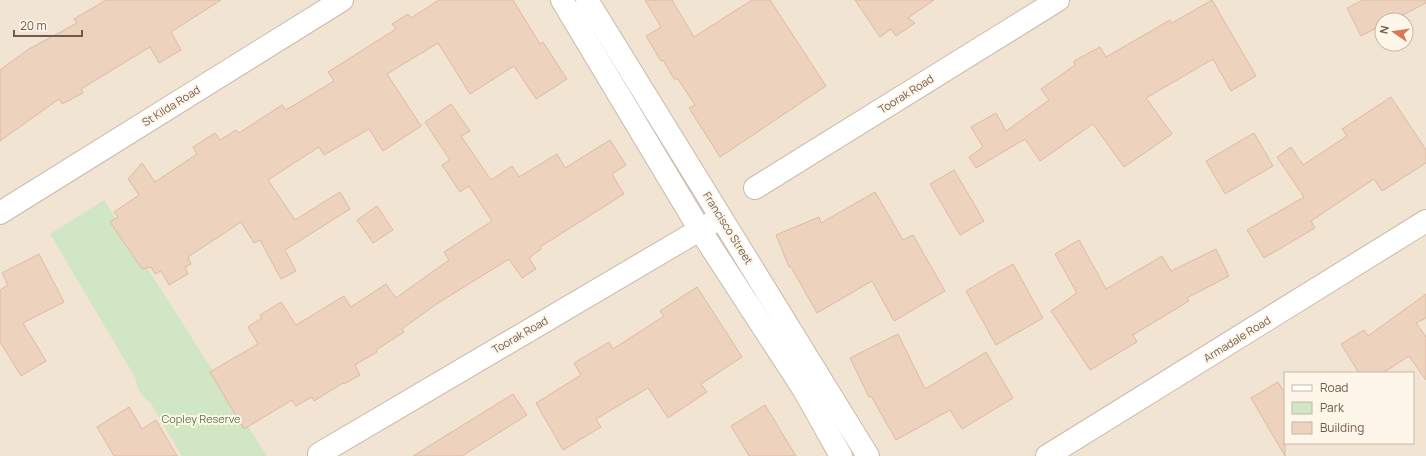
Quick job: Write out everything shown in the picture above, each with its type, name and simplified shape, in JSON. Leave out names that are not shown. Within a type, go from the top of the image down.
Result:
[{"type":"street","name":"St Kilda Road","points":[[0,213],[342,0]]},
{"type":"street","points":[[562,0],[700,230],[804,390],[842,456]]},
{"type":"street","name":"Francisco Street","points":[[587,0],[868,456]]},
{"type":"street","name":"Toorak Road","points":[[755,188],[1058,0]]},
{"type":"street","name":"Toorak Road","points":[[319,454],[722,218]]},
{"type":"street","name":"Armadale Road","points":[[1047,456],[1426,221]]},
{"type":"shaded area","points":[[0,0],[1426,0],[1426,456],[0,456]]},
{"type":"green space","name":"Copley Reserve","points":[[104,200],[267,456],[182,456],[150,402],[144,398],[140,392],[136,379],[50,234]]},
{"type":"building","points":[[106,0],[221,0],[171,32],[181,50],[159,63],[150,47],[81,89],[83,93],[62,104],[59,99],[0,141],[0,70],[29,49],[77,23],[74,19]]},
{"type":"building","points":[[439,0],[513,0],[540,44],[543,42],[567,79],[536,99],[514,66],[470,94],[438,43],[387,74],[421,126],[383,151],[369,129],[324,155],[319,147],[268,180],[295,220],[340,192],[350,209],[285,250],[296,271],[281,279],[260,240],[254,243],[241,222],[188,257],[191,264],[185,267],[188,274],[169,285],[161,271],[155,274],[151,267],[142,269],[110,222],[118,217],[114,212],[139,195],[128,179],[142,163],[155,182],[197,154],[193,147],[215,133],[220,140],[236,130],[239,133],[282,105],[286,110],[334,81],[328,72],[396,29],[392,24],[408,14],[411,18]]},
{"type":"building","points":[[645,0],[672,0],[694,37],[752,0],[770,0],[826,86],[720,157],[689,108],[695,105],[678,79],[674,79],[663,60],[661,61],[646,36],[661,27]]},
{"type":"building","points":[[855,0],[934,0],[908,18],[915,23],[896,36],[891,29],[880,37]]},
{"type":"building","points":[[1212,0],[1256,76],[1231,91],[1213,59],[1146,98],[1172,134],[1124,167],[1093,124],[1040,161],[1025,139],[976,168],[969,157],[983,147],[971,127],[996,113],[1006,131],[1049,100],[1041,89],[1075,65],[1074,61],[1100,47],[1106,57],[1170,20],[1172,23]]},
{"type":"building","points":[[1363,0],[1426,0],[1426,3],[1409,12],[1374,12],[1374,29],[1361,36],[1347,8]]},
{"type":"building","points":[[1391,97],[1426,150],[1426,163],[1382,191],[1374,179],[1311,221],[1315,228],[1264,258],[1247,230],[1304,197],[1277,157],[1291,147],[1303,165],[1347,136],[1342,129]]},
{"type":"building","points":[[451,104],[470,131],[461,136],[491,180],[512,166],[519,177],[557,154],[565,168],[610,140],[626,165],[612,174],[624,194],[540,247],[541,249],[529,258],[536,269],[522,278],[509,259],[435,305],[402,329],[404,332],[376,350],[377,352],[355,365],[360,375],[344,384],[343,383],[314,401],[312,397],[296,406],[292,400],[244,429],[210,372],[258,344],[248,327],[262,318],[260,315],[281,302],[296,325],[344,296],[351,307],[386,284],[396,298],[449,260],[444,252],[492,221],[469,186],[460,192],[442,165],[450,160],[425,122]]},
{"type":"building","points":[[1254,133],[1273,166],[1225,194],[1206,161]]},
{"type":"building","points":[[954,170],[984,221],[960,235],[930,184]]},
{"type":"building","points":[[875,192],[903,240],[913,235],[945,291],[894,321],[872,281],[817,313],[791,267],[789,267],[776,235],[819,217],[821,223]]},
{"type":"building","points":[[377,206],[393,230],[373,243],[357,220]]},
{"type":"building","points":[[1079,240],[1106,289],[1162,256],[1171,271],[1216,249],[1229,276],[1187,298],[1189,301],[1133,335],[1137,342],[1090,370],[1051,311],[1077,293],[1055,254]]},
{"type":"building","points":[[39,254],[64,302],[23,323],[46,361],[21,376],[0,342],[0,290],[8,285],[2,273]]},
{"type":"building","points":[[1013,264],[1043,318],[996,345],[966,291]]},
{"type":"building","points":[[697,287],[742,357],[701,384],[707,392],[668,418],[648,388],[596,419],[601,427],[563,450],[536,403],[581,375],[574,363],[609,342],[613,349],[664,316],[660,311]]},
{"type":"building","points":[[1426,294],[1426,318],[1416,323],[1426,337],[1426,380],[1409,356],[1385,372],[1358,372],[1341,344],[1364,330],[1368,336]]},
{"type":"building","points":[[898,334],[925,389],[986,352],[1013,398],[962,429],[950,410],[896,440],[871,396],[869,397],[850,358]]},
{"type":"building","points":[[1278,382],[1284,392],[1285,456],[1251,398]]},
{"type":"building","points":[[513,394],[527,415],[462,456],[413,456]]},
{"type":"building","points":[[765,405],[796,456],[749,456],[731,426]]},
{"type":"building","points":[[129,407],[142,429],[156,420],[177,456],[114,456],[97,427]]}]
